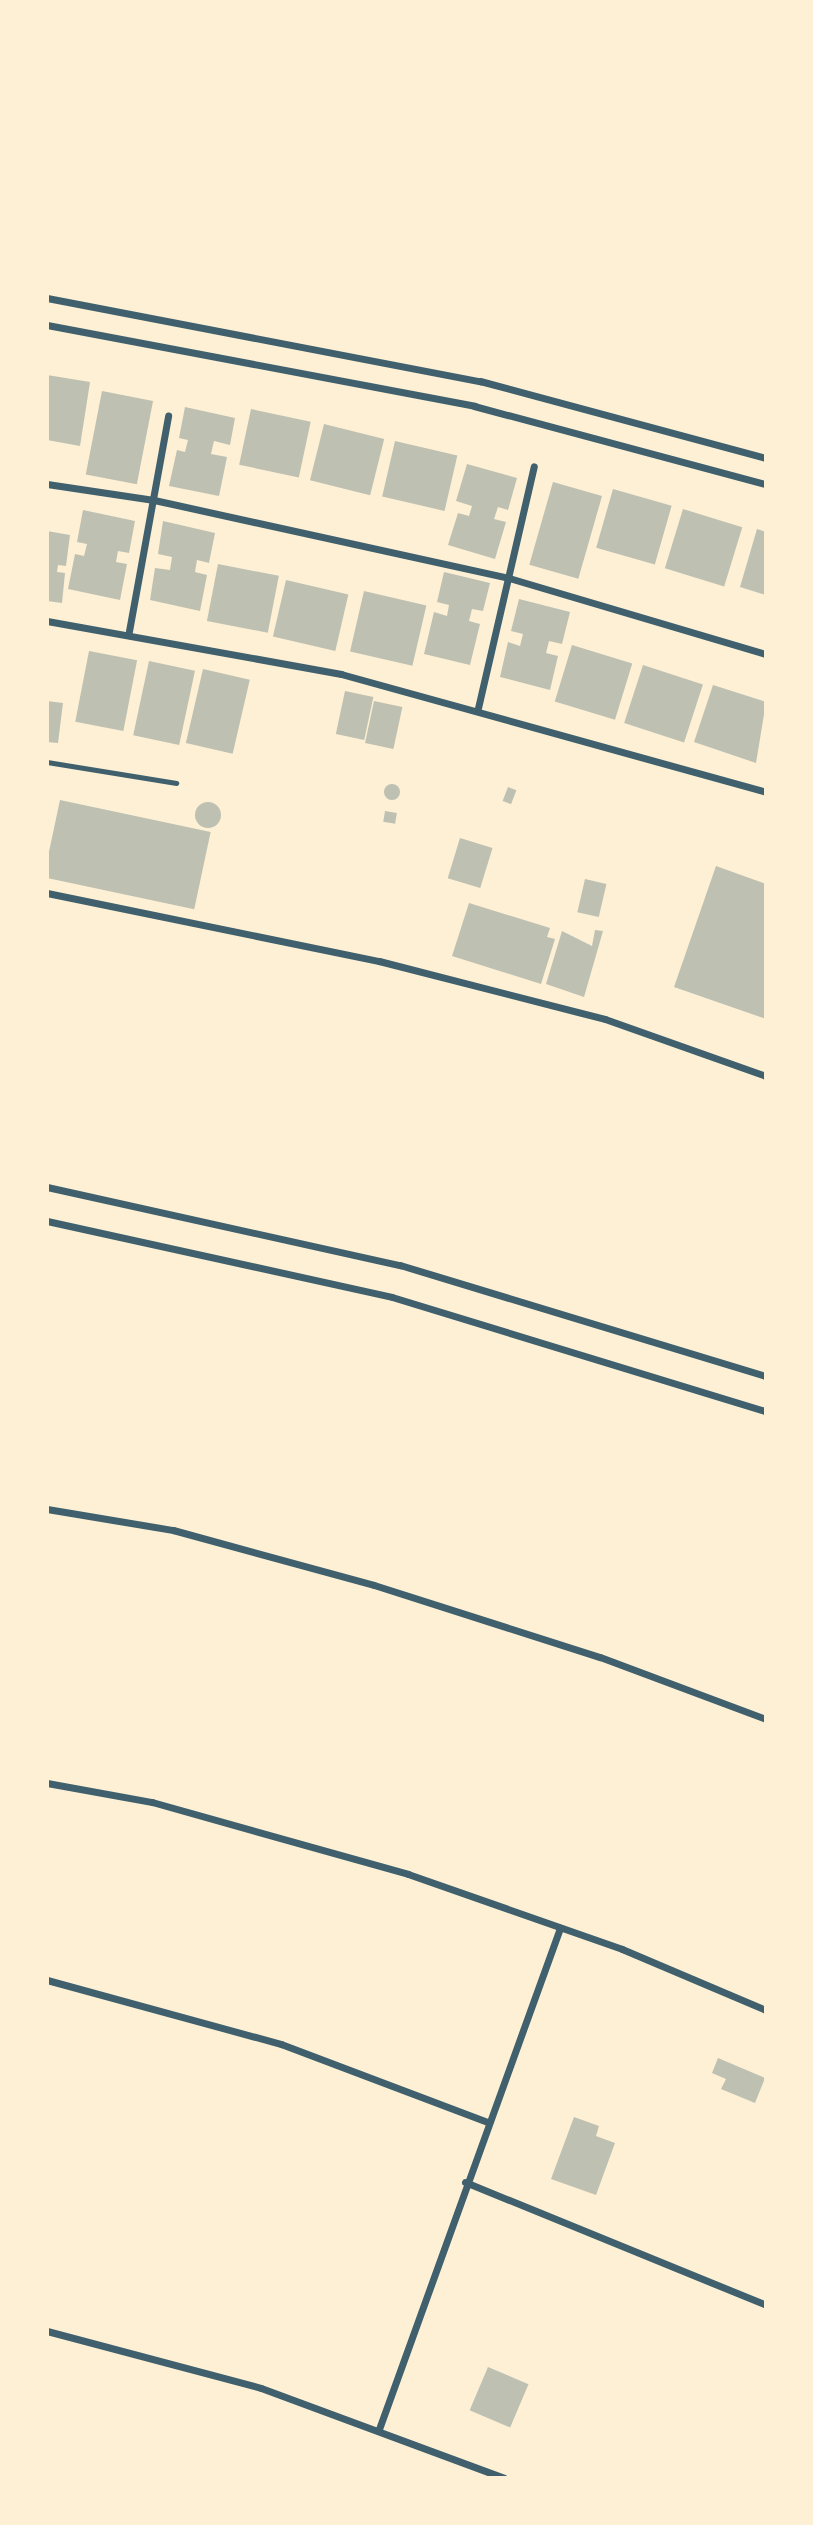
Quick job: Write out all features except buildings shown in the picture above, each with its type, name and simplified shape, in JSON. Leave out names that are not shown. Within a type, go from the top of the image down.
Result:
[{"type":"street","points":[[47,298],[480,381],[766,458]]},
{"type":"street","points":[[47,325],[474,406],[766,484]]},
{"type":"street","points":[[129,631],[168,416]]},
{"type":"street","points":[[478,708],[534,466]]},
{"type":"street","points":[[47,484],[154,500],[509,578],[766,654]]},
{"type":"street","points":[[47,621],[129,631],[478,708],[766,792]]},
{"type":"street","points":[[47,893],[379,961],[605,1019],[766,1076]]},
{"type":"street","points":[[47,1187],[400,1265],[766,1376]]},
{"type":"street","points":[[47,1221],[392,1297],[766,1411]]},
{"type":"street","points":[[47,1509],[173,1530],[374,1586],[600,1657],[766,1719]]},
{"type":"street","points":[[47,1783],[284,1836],[560,1928],[766,2010]]},
{"type":"street","points":[[379,2429],[465,2182],[560,1928]]},
{"type":"street","points":[[47,1980],[281,2044],[487,2122]]},
{"type":"street","points":[[465,2182],[766,2305]]},
{"type":"street","points":[[47,2331],[261,2388],[379,2429],[504,2478]]},
{"type":"lane","points":[[47,762],[176,783]]}]
